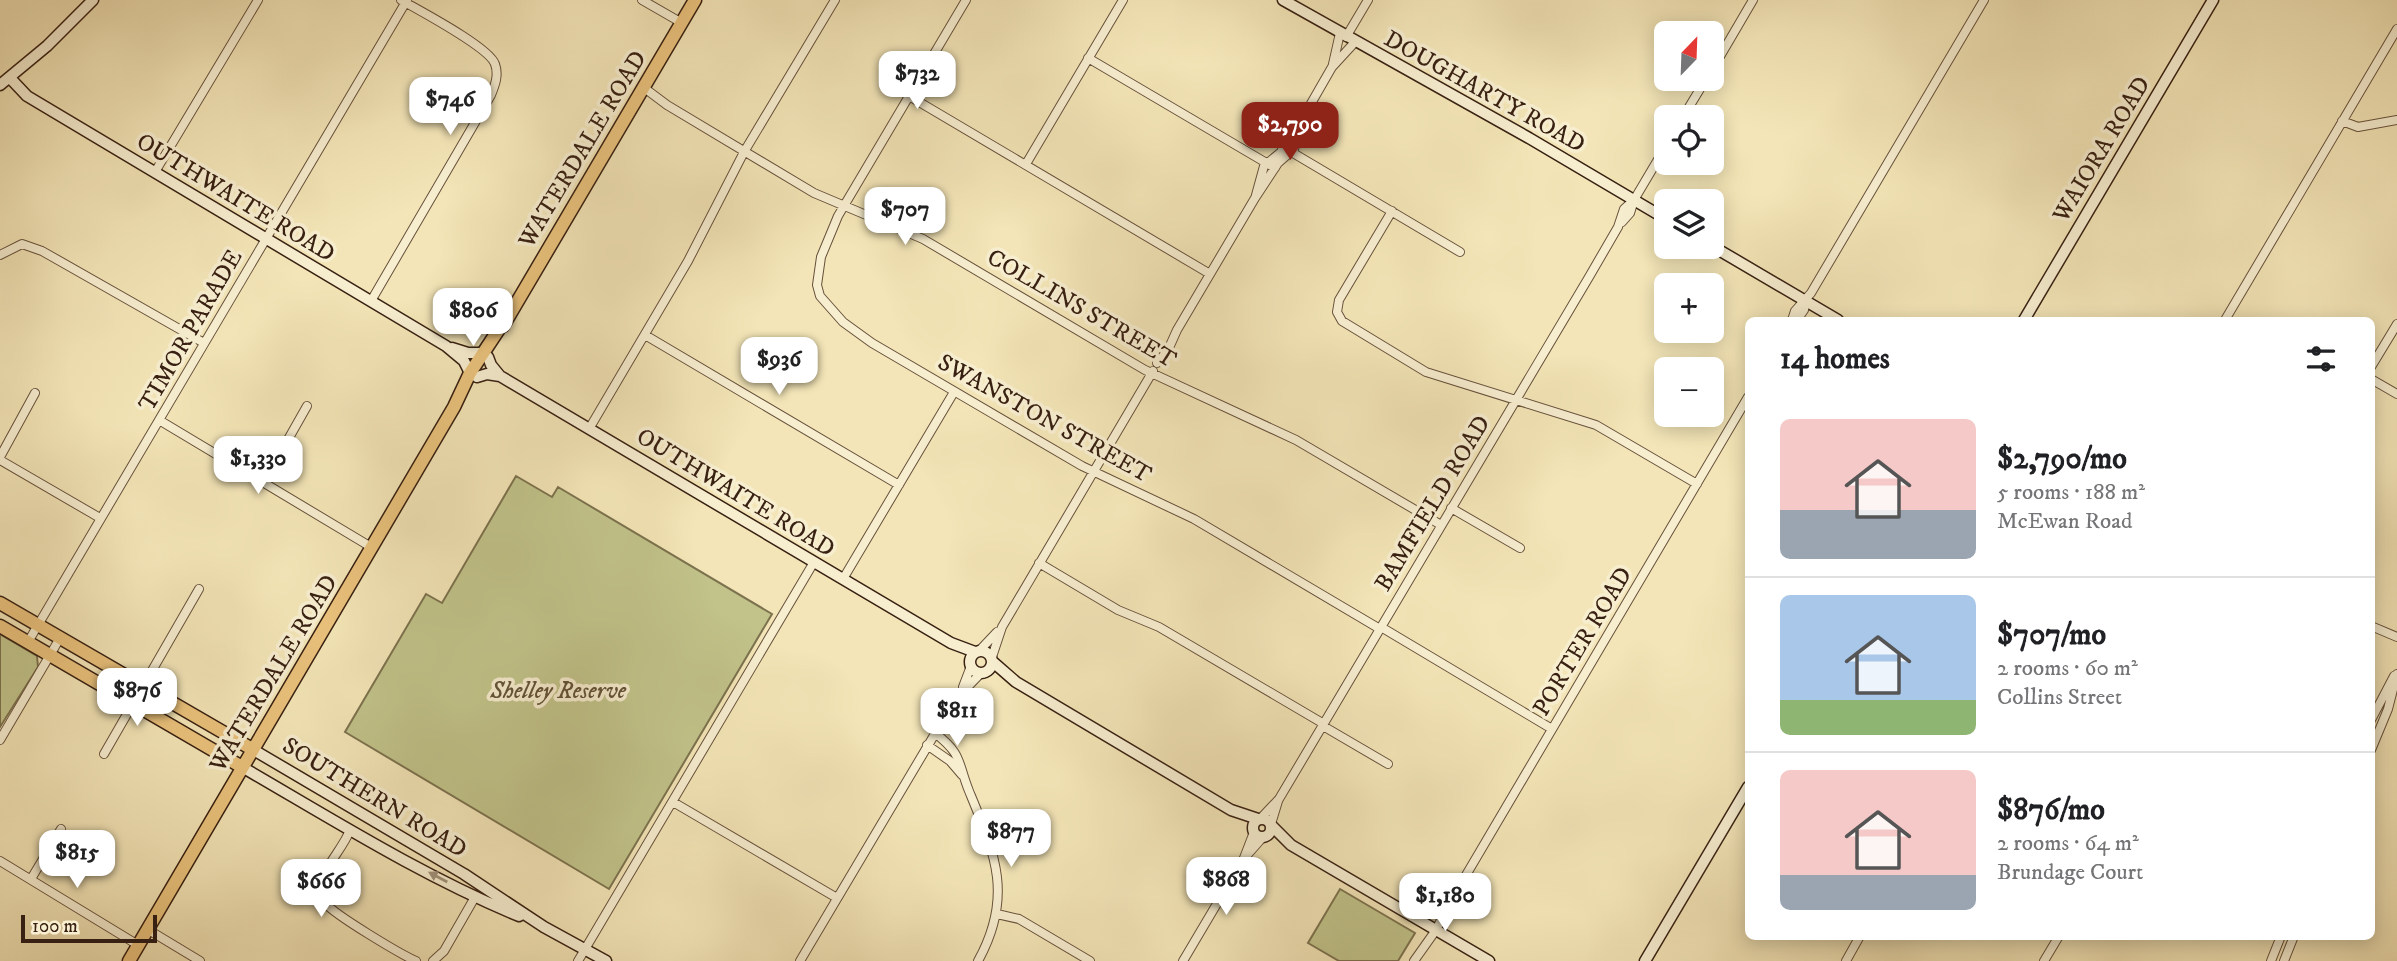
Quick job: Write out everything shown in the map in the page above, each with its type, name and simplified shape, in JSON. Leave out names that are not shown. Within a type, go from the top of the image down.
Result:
[{"type":"main road","name":"WATERDALE ROAD","points":[[129,961],[695,0]]},
{"type":"main road","name":"SOUTHERN ROAD","points":[[0,603],[252,749]]},
{"type":"main road","name":"SOUTHERN ROAD","points":[[0,626],[242,766]]},
{"type":"street","points":[[0,85],[47,46],[93,0]]},
{"type":"street","points":[[155,172],[258,0]]},
{"type":"street","points":[[642,0],[681,23]]},
{"type":"street","points":[[589,429],[688,261],[744,152],[835,0]]},
{"type":"street","name":"SWANSTON STREET","points":[[966,0],[835,220],[821,257],[817,285],[820,296],[851,329],[954,392],[1093,472],[1194,519],[1552,729]]},
{"type":"street","points":[[1026,164],[1123,0]]},
{"type":"street","name":"DOUGHARTY ROAD","points":[[1283,0],[1529,138],[1654,212]]},
{"type":"street","points":[[800,961],[927,746],[1002,627],[1157,363],[1168,350],[1177,330],[1255,198],[1265,187],[1275,168],[1292,152],[1305,114],[1368,0]]},
{"type":"street","points":[[1724,50],[1753,0]]},
{"type":"street","points":[[1799,317],[1806,301],[1984,0]]},
{"type":"street","name":"WAIORA ROAD","points":[[2026,317],[2213,0]]},
{"type":"street","points":[[371,301],[491,95],[497,79],[495,62],[482,48],[404,1]]},
{"type":"street","name":"TIMOR PARADE","points":[[28,642],[404,1]]},
{"type":"street","points":[[2227,317],[2397,29]]},
{"type":"street","points":[[1332,67],[1347,37]]},
{"type":"street","points":[[1088,58],[1275,168]]},
{"type":"street","name":"OUTHWAITE ROAD","points":[[10,78],[27,96],[446,346],[464,361],[474,375]]},
{"type":"street","name":"COLLINS STREET","points":[[642,90],[814,193],[932,244],[1152,373],[1305,444],[1441,525]]},
{"type":"street","points":[[909,96],[1210,274]]},
{"type":"street","points":[[1255,198],[1265,163],[1277,155],[1295,124],[1305,114]]},
{"type":"street","points":[[2342,121],[2358,128],[2397,120]]},
{"type":"street","points":[[1283,147],[1460,252]]},
{"type":"street","name":"BAMFIELD ROAD","points":[[1184,961],[1516,398],[1618,227],[1630,213],[1634,200],[1654,166]]},
{"type":"street","points":[[1392,211],[1339,300],[1339,317],[1352,329],[1426,372],[1516,398],[1603,428],[1697,484]]},
{"type":"street","points":[[0,255],[22,244],[42,251],[204,343]]},
{"type":"street","points":[[1724,253],[1833,317]]},
{"type":"street","points":[[1793,317],[1798,307],[1806,301]]},
{"type":"street","points":[[2375,360],[2397,324]]},
{"type":"street","points":[[645,335],[899,485]]},
{"type":"street","name":"OUTHWAITE ROAD","points":[[446,346],[485,355],[500,376],[1489,961]]},
{"type":"street","points":[[474,375],[500,376]]},
{"type":"street","points":[[2375,381],[2397,394]]},
{"type":"street","points":[[843,579],[954,392]]},
{"type":"street","points":[[36,393],[0,458],[100,518]]},
{"type":"street","name":"PORTER ROAD","points":[[1415,961],[1745,402]]},
{"type":"street","points":[[264,482],[307,406]]},
{"type":"street","points":[[159,420],[371,547]]},
{"type":"street","points":[[1451,509],[1520,548]]},
{"type":"street","points":[[578,961],[814,562]]},
{"type":"street","points":[[1039,563],[1118,610],[1159,627],[1388,764]]},
{"type":"street","points":[[104,754],[199,589]]},
{"type":"street","points":[[2375,628],[2397,637]]},
{"type":"street","points":[[0,740],[60,638]]},
{"type":"street","points":[[2375,710],[2397,673]]},
{"type":"street","points":[[2375,740],[2388,709],[2397,673]]},
{"type":"street","points":[[935,733],[956,751],[995,860],[997,914],[978,961]]},
{"type":"street","points":[[927,746],[950,761],[964,778]]},
{"type":"street","name":"SOUTHERN ROAD","points":[[252,749],[464,874],[544,927],[606,961]]},
{"type":"street","name":"SOUTHERN ROAD","points":[[242,766],[350,830],[475,897],[544,927]]},
{"type":"street","points":[[1645,961],[1745,792]]},
{"type":"street","points":[[673,802],[837,898]]},
{"type":"street","points":[[31,879],[61,829]]},
{"type":"street","points":[[350,830],[321,883],[321,898],[340,915],[416,961]]},
{"type":"street","points":[[0,861],[138,945]]},
{"type":"street","points":[[433,961],[444,951],[475,897]]},
{"type":"street","points":[[997,914],[1018,919],[1090,961]]},
{"type":"street","points":[[147,929],[200,961]]},
{"type":"street","points":[[1846,961],[1858,940]]},
{"type":"street","points":[[2045,961],[2057,940]]},
{"type":"street","points":[[2271,961],[2279,940]]},
{"type":"street","points":[[2284,961],[2292,940]]},
{"type":"green space","name":"Shelley Reserve","points":[[516,476],[552,497],[558,487],[772,614],[609,889],[345,732],[426,594],[442,603]]},
{"type":"green space","points":[[0,634],[37,656],[38,667],[0,727]]},
{"type":"green space","points":[[1340,889],[1415,933],[1398,961],[1339,961],[1308,943]]}]
